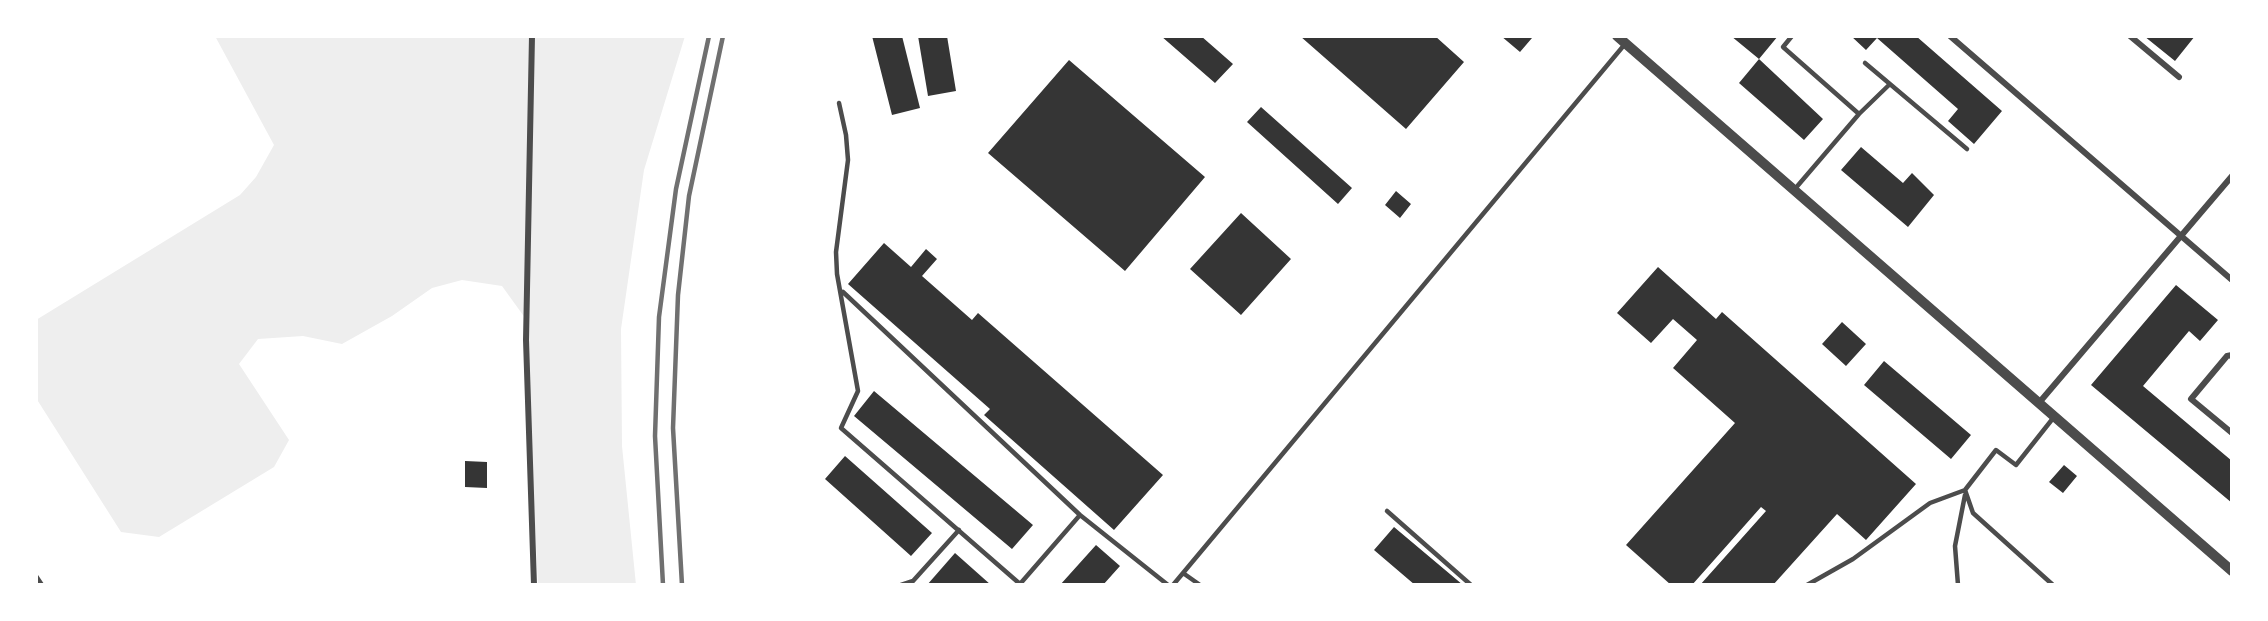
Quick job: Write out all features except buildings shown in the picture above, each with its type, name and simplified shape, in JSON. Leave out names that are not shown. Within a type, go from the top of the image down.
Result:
[{"type":"street","points":[[532,36],[526,340],[534,585]]},
{"type":"street","points":[[1950,36],[2232,280]]},
{"type":"street","points":[[2130,36],[2179,77]]},
{"type":"street","points":[[1621,40],[2232,571]]},
{"type":"street","points":[[2038,404],[2180,234],[2232,176]]},
{"type":"street","points":[[2232,355],[2227,356],[2191,399],[2232,433]]},
{"type":"lane","points":[[1792,36],[1783,47],[1859,114]]},
{"type":"lane","points":[[1173,585],[1621,40]]},
{"type":"lane","points":[[1865,63],[1967,149]]},
{"type":"lane","points":[[1794,190],[1859,114],[1890,84]]},
{"type":"lane","points":[[838,103],[846,135],[848,160],[836,252],[858,391],[841,428],[1020,584],[1080,515]]},
{"type":"lane","points":[[841,291],[1080,515],[1168,585]]},
{"type":"lane","points":[[1958,585],[1954,546],[1965,490],[1996,450],[2016,465],[2054,417]]},
{"type":"lane","points":[[1807,585],[1853,559],[1929,503],[1965,490]]},
{"type":"lane","points":[[1965,490],[1973,513],[2054,585]]},
{"type":"lane","points":[[1387,511],[1471,585]]},
{"type":"lane","points":[[901,585],[913,581],[959,530]]},
{"type":"lane","points":[[1183,573],[1200,585]]},
{"type":"lane","points":[[36,576],[42,585]]},
{"type":"shaded area","points":[[215,36],[685,36],[644,170],[621,329],[622,446],[636,585],[538,585],[527,367],[528,322],[502,286],[462,280],[432,288],[392,316],[342,344],[303,336],[258,339],[239,364],[289,440],[274,467],[159,537],[121,532],[36,398],[36,320],[240,195],[256,177],[274,145]]},
{"type":"railway","points":[[663,585],[655,436],[659,317],[676,189],[709,36]]},
{"type":"railway","points":[[682,585],[673,428],[678,295],[689,196],[723,36]]}]
